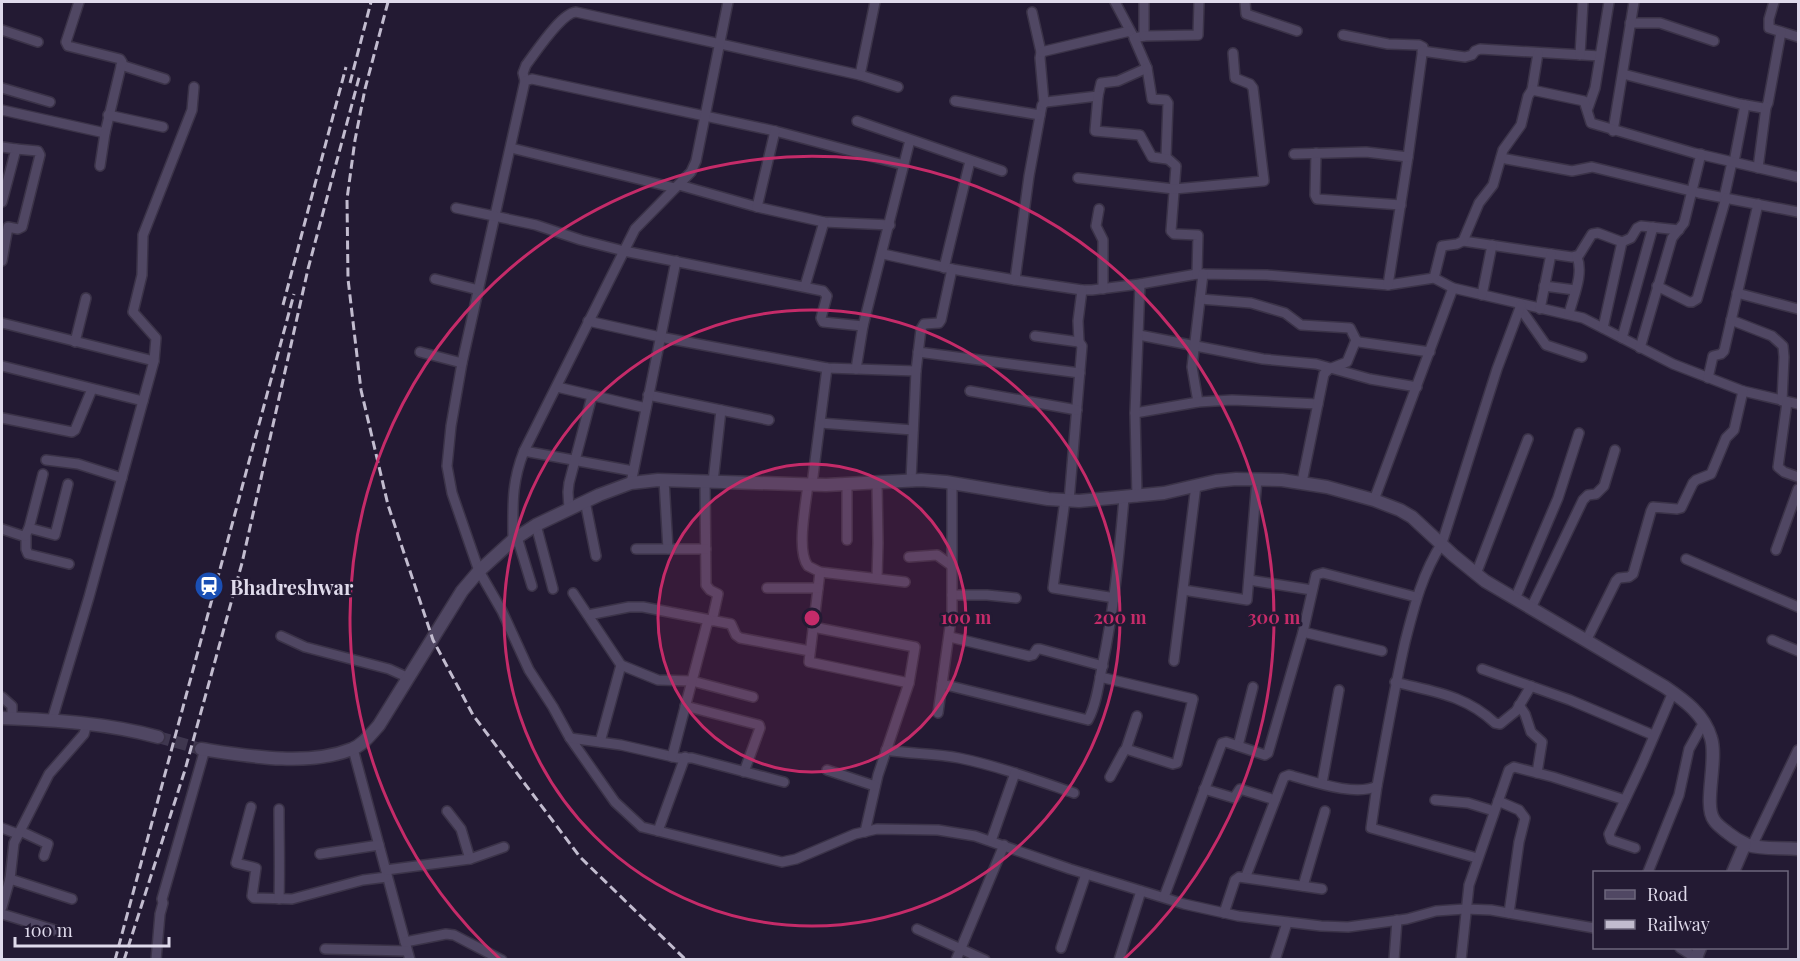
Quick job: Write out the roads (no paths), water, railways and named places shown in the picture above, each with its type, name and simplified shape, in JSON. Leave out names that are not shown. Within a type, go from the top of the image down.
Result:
[{"type":"street","points":[[79,2],[66,44],[70,48],[120,59],[122,62],[108,115],[100,166]]},
{"type":"street","points":[[532,586],[515,539],[513,486],[516,470],[588,321],[641,221],[691,172],[696,161],[728,2]]},
{"type":"street","points":[[860,75],[875,2]]},
{"type":"street","points":[[1115,2],[1136,35],[1147,68],[1152,99],[1167,101],[1167,159]]},
{"type":"street","points":[[1136,35],[1144,2]]},
{"type":"street","points":[[1041,52],[1136,35],[1198,35],[1199,2]]},
{"type":"street","points":[[1245,2],[1246,14],[1297,31]]},
{"type":"street","points":[[1580,55],[1583,2]]},
{"type":"street","points":[[1588,108],[1595,88],[1609,2]]},
{"type":"street","points":[[1612,131],[1634,2]]},
{"type":"street","points":[[1774,2],[1768,25],[1772,30],[1798,37]]},
{"type":"street","points":[[898,87],[860,75],[572,12],[563,18],[526,65],[523,73],[525,81],[511,148],[462,363],[451,426],[447,466],[452,493],[479,571],[502,611],[529,670],[570,738],[615,802],[636,824],[782,862],[855,834],[878,829],[938,830],[975,836],[1141,891],[1224,913],[1287,923],[1348,927],[1397,920],[1436,911],[1465,909],[1509,913],[1593,928]]},
{"type":"street","points":[[1015,280],[1029,176],[1044,103],[1041,52],[1032,12]]},
{"type":"street","points":[[1630,23],[1660,23],[1714,41]]},
{"type":"street","points":[[2,30],[38,42]]},
{"type":"street","points":[[1758,168],[1766,107],[1781,33]]},
{"type":"street","points":[[1343,35],[1388,44],[1423,47],[1388,285]]},
{"type":"street","points":[[1422,51],[1465,57],[1472,56],[1477,49],[1600,56]]},
{"type":"street","points":[[1078,178],[1174,189],[1265,180],[1253,88],[1250,84],[1235,78],[1233,53]]},
{"type":"street","points":[[1434,279],[1443,246],[1463,241],[1479,204],[1493,185],[1505,147],[1521,125],[1528,96],[1532,90],[1538,53]]},
{"type":"street","points":[[121,65],[165,79]]},
{"type":"street","points":[[1147,68],[1118,81],[1101,83],[1095,131],[1140,135],[1152,157],[1167,159],[1176,166],[1172,231],[1174,234],[1198,235],[1200,299],[1192,367],[1197,402]]},
{"type":"street","points":[[1623,74],[1745,105],[1766,107]]},
{"type":"street","points":[[525,81],[532,78],[705,118],[775,131],[904,165]]},
{"type":"street","points":[[52,720],[154,361],[156,338],[133,312],[142,275],[141,239],[192,110],[194,87]]},
{"type":"street","points":[[2,88],[50,102]]},
{"type":"street","points":[[1532,90],[1584,101],[1591,123],[1612,131],[1798,177]]},
{"type":"street","points":[[1044,103],[1098,96]]},
{"type":"street","points":[[955,100],[1040,115]]},
{"type":"street","points":[[1657,286],[1689,302],[1697,299],[1725,198],[1745,105]]},
{"type":"street","points":[[2,110],[105,133]]},
{"type":"street","points":[[108,115],[163,128]]},
{"type":"street","points":[[857,121],[1002,171]]},
{"type":"street","points":[[757,207],[775,131]]},
{"type":"street","points":[[856,369],[863,326],[910,140]]},
{"type":"street","points":[[2,147],[38,151],[40,155],[22,227],[18,229],[5,226],[2,261]]},
{"type":"street","points":[[511,148],[824,222],[890,225]]},
{"type":"street","points":[[2,202],[16,149]]},
{"type":"street","points":[[1294,154],[1366,152],[1408,157]]},
{"type":"street","points":[[1316,153],[1315,195],[1317,199],[1401,205]]},
{"type":"street","points":[[1640,348],[1672,238],[1684,223],[1701,154]]},
{"type":"street","points":[[1501,158],[1572,171],[1592,167],[1692,191],[1798,212]]},
{"type":"street","points":[[910,480],[916,371],[922,326],[939,323],[941,320],[948,268],[970,161]]},
{"type":"street","points":[[1708,378],[1713,356],[1724,351],[1758,204]]},
{"type":"street","points":[[456,208],[536,225],[580,240],[624,251],[824,291],[827,294],[821,318],[823,322],[863,326]]},
{"type":"street","points":[[1099,209],[1096,226],[1102,240],[1103,289]]},
{"type":"street","points":[[805,286],[824,222]]},
{"type":"street","points":[[1622,338],[1653,227]]},
{"type":"street","points":[[1569,314],[1579,270],[1577,257],[1592,234],[1622,242],[1631,238],[1637,228],[1679,230]]},
{"type":"street","points":[[1463,241],[1577,257]]},
{"type":"street","points":[[1603,328],[1622,242]]},
{"type":"street","points":[[1482,295],[1492,245]]},
{"type":"street","points":[[883,254],[948,268],[1082,290],[1140,284],[1200,274],[1267,275],[1388,285],[1427,278],[1434,279],[1453,288],[1521,307],[1583,318],[1673,364],[1743,391],[1798,404]]},
{"type":"street","points":[[1540,309],[1551,254]]},
{"type":"street","points":[[632,477],[676,261]]},
{"type":"street","points":[[435,279],[479,290]]},
{"type":"street","points":[[942,684],[1086,721],[1089,718],[1100,677],[1131,498],[1140,284]]},
{"type":"street","points":[[1544,286],[1575,290]]},
{"type":"street","points":[[1374,500],[1453,288]]},
{"type":"street","points":[[1082,290],[1078,321],[1079,342],[1082,346],[1077,410],[1067,500],[1053,588],[1114,598]]},
{"type":"street","points":[[1737,293],[1798,309]]},
{"type":"street","points":[[75,342],[86,298]]},
{"type":"street","points":[[1200,299],[1251,303],[1285,313],[1301,325],[1352,330],[1356,340],[1347,362],[1329,369],[1324,374],[1302,482]]},
{"type":"street","points":[[1521,307],[1546,345],[1582,357]]},
{"type":"street","points":[[1477,858],[1371,828],[1395,682],[1416,597],[1432,558],[1442,543],[1497,369],[1521,307]]},
{"type":"street","points":[[1731,320],[1772,336],[1783,345],[1784,402],[1778,466],[1784,472],[1798,477]]},
{"type":"street","points":[[588,321],[660,337],[827,368],[916,371]]},
{"type":"street","points":[[2,323],[154,361]]},
{"type":"street","points":[[1139,335],[1263,359],[1316,364],[1329,369],[1417,387]]},
{"type":"street","points":[[1035,336],[1079,342]]},
{"type":"street","points":[[1356,340],[1430,352]]},
{"type":"street","points":[[420,352],[462,363]]},
{"type":"street","points":[[918,352],[1080,373]]},
{"type":"street","points":[[2,366],[143,401]]},
{"type":"street","points":[[827,368],[803,533],[803,555],[808,566],[820,572],[905,582]]},
{"type":"street","points":[[558,387],[646,408]]},
{"type":"street","points":[[2,418],[72,432],[75,430],[92,389]]},
{"type":"street","points":[[970,391],[1077,410]]},
{"type":"street","points":[[1586,641],[1616,581],[1633,574],[1653,507],[1682,508],[1693,483],[1711,474],[1726,438],[1734,430],[1743,391]]},
{"type":"street","points":[[648,395],[769,420]]},
{"type":"street","points":[[570,509],[568,492],[592,396]]},
{"type":"street","points":[[1135,413],[1197,402],[1260,400],[1318,405]]},
{"type":"street","points":[[672,757],[718,594],[706,585],[706,549],[709,482],[721,410]]},
{"type":"street","points":[[820,423],[913,430]]},
{"type":"street","points":[[1515,599],[1558,498],[1579,433]]},
{"type":"street","points":[[1476,574],[1528,439]]},
{"type":"street","points":[[1531,608],[1583,501],[1588,495],[1596,494],[1604,486],[1615,450]]},
{"type":"street","points":[[524,451],[576,461],[632,477],[664,480],[810,484],[910,480],[952,483],[1067,500],[1131,498],[1216,481],[1257,479],[1302,482],[1355,493],[1412,517],[1476,574],[1673,692],[1690,705],[1704,722],[1712,739],[1710,814],[1720,827],[1748,845],[1798,849]]},
{"type":"street","points":[[46,460],[78,464],[122,478]]},
{"type":"street","points":[[43,474],[27,532],[28,554],[69,564]]},
{"type":"street","points":[[156,960],[162,899],[203,749],[289,759],[314,758],[353,749],[379,724],[462,591],[479,571],[515,539],[536,525],[632,477]]},
{"type":"street","points":[[1182,590],[1246,601],[1257,479]]},
{"type":"street","points":[[664,480],[668,549]]},
{"type":"street","points":[[877,482],[877,578]]},
{"type":"street","points":[[938,712],[950,637],[952,483]]},
{"type":"street","points":[[2,529],[55,535],[68,484]]},
{"type":"street","points":[[846,540],[847,484]]},
{"type":"street","points":[[1174,661],[1196,485]]},
{"type":"street","points":[[1776,550],[1798,489]]},
{"type":"street","points":[[585,501],[596,556]]},
{"type":"street","points":[[536,525],[553,589]]},
{"type":"street","points":[[636,549],[706,549]]},
{"type":"street","points":[[909,556],[937,555],[951,565]]},
{"type":"street","points":[[1686,559],[1798,607]]},
{"type":"street","points":[[820,572],[808,660],[810,663],[909,683]]},
{"type":"street","points":[[1164,897],[1222,743],[1226,742],[1265,755],[1268,753],[1303,632],[1316,576],[1323,573],[1416,597]]},
{"type":"street","points":[[1249,580],[1312,590]]},
{"type":"street","points":[[767,588],[818,588]]},
{"type":"street","points":[[573,593],[621,665],[658,680],[692,681],[753,697]]},
{"type":"street","points":[[952,595],[1016,598]]},
{"type":"street","points":[[588,615],[629,607],[643,607],[730,624],[740,638],[810,651]]},
{"type":"street","points":[[813,627],[913,645],[915,650],[909,683],[875,786],[865,832]]},
{"type":"street","points":[[1303,632],[1382,651]]},
{"type":"street","points":[[281,636],[305,647],[389,669],[409,678]]},
{"type":"street","points":[[950,637],[1029,656],[1040,649],[1102,666]]},
{"type":"street","points":[[1772,640],[1798,651]]},
{"type":"street","points":[[600,742],[621,665]]},
{"type":"street","points":[[1482,669],[1653,735]]},
{"type":"street","points":[[1100,677],[1193,699],[1175,764],[1126,749]]},
{"type":"street","points":[[1395,682],[1465,701],[1495,723],[1500,724],[1510,717],[1520,705],[1531,686]]},
{"type":"street","points":[[1238,746],[1253,687]]},
{"type":"street","points":[[1322,783],[1339,690]]},
{"type":"street","points":[[1635,848],[1609,838],[1673,692]]},
{"type":"street","points":[[2,697],[12,706],[7,719],[87,723],[131,729],[158,737]]},
{"type":"street","points":[[1520,705],[1531,732],[1542,742],[1537,773]]},
{"type":"street","points":[[685,706],[759,725],[760,728],[744,772]]},
{"type":"street","points":[[1110,777],[1126,749],[1137,717]]},
{"type":"street","points":[[1649,871],[1679,795],[1689,749],[1704,722]]},
{"type":"street","points":[[2,907],[10,879],[14,843],[49,774],[84,734],[87,723]]},
{"type":"street","points":[[570,738],[672,757],[685,757],[784,782]]},
{"type":"street","points":[[353,749],[407,951]]},
{"type":"street","points":[[886,750],[934,753],[960,758],[1074,793]]},
{"type":"street","points":[[1733,871],[1798,753]]},
{"type":"street","points":[[658,831],[685,757]]},
{"type":"street","points":[[1461,960],[1469,885],[1511,768],[1537,773],[1625,800]]},
{"type":"street","points":[[827,770],[875,786]]},
{"type":"street","points":[[991,841],[1014,773]]},
{"type":"street","points":[[1246,876],[1284,777],[1344,788],[1369,790],[1377,786]]},
{"type":"street","points":[[1204,789],[1234,798],[1240,789],[1275,800]]},
{"type":"street","points":[[1435,800],[1468,803],[1494,811]]},
{"type":"street","points":[[1498,801],[1519,810],[1525,818],[1509,913]]},
{"type":"street","points":[[251,807],[236,863],[256,868],[253,897],[292,899],[387,873],[470,859],[504,847]]},
{"type":"street","points":[[279,808],[279,899]]},
{"type":"street","points":[[1303,886],[1325,811]]},
{"type":"street","points":[[447,812],[461,829],[470,859]]},
{"type":"street","points":[[2,828],[48,844],[44,856]]},
{"type":"street","points":[[320,854],[379,845]]},
{"type":"street","points":[[956,960],[1004,845]]},
{"type":"street","points":[[1061,948],[1086,874]]},
{"type":"street","points":[[1224,913],[1235,880],[1246,876],[1322,889]]},
{"type":"street","points":[[10,879],[72,899]]},
{"type":"street","points":[[1119,960],[1141,891]]},
{"type":"street","points":[[2,914],[58,931]]},
{"type":"street","points":[[1394,960],[1397,920]]},
{"type":"street","points":[[1276,960],[1287,923]]},
{"type":"street","points":[[917,929],[984,960]]},
{"type":"street","points":[[325,949],[407,951],[446,934],[454,935],[502,960]]},
{"type":"street","points":[[1682,949],[1697,956]]},
{"type":"tunnel","points":[[158,737],[201,749]]},
{"type":"railway","points":[[350,83],[371,2]]},
{"type":"railway","points":[[388,2],[365,89],[347,199],[348,279],[361,390],[388,505],[433,640],[473,715],[580,857],[686,960]]},
{"type":"railway","points":[[283,305],[346,67]]},
{"type":"railway","points":[[124,960],[185,770],[242,563],[308,269],[360,74]]},
{"type":"railway","points":[[115,960],[294,294]]},
{"type":"place","name":"Bhadreshwar","points":[[209,586]]}]
